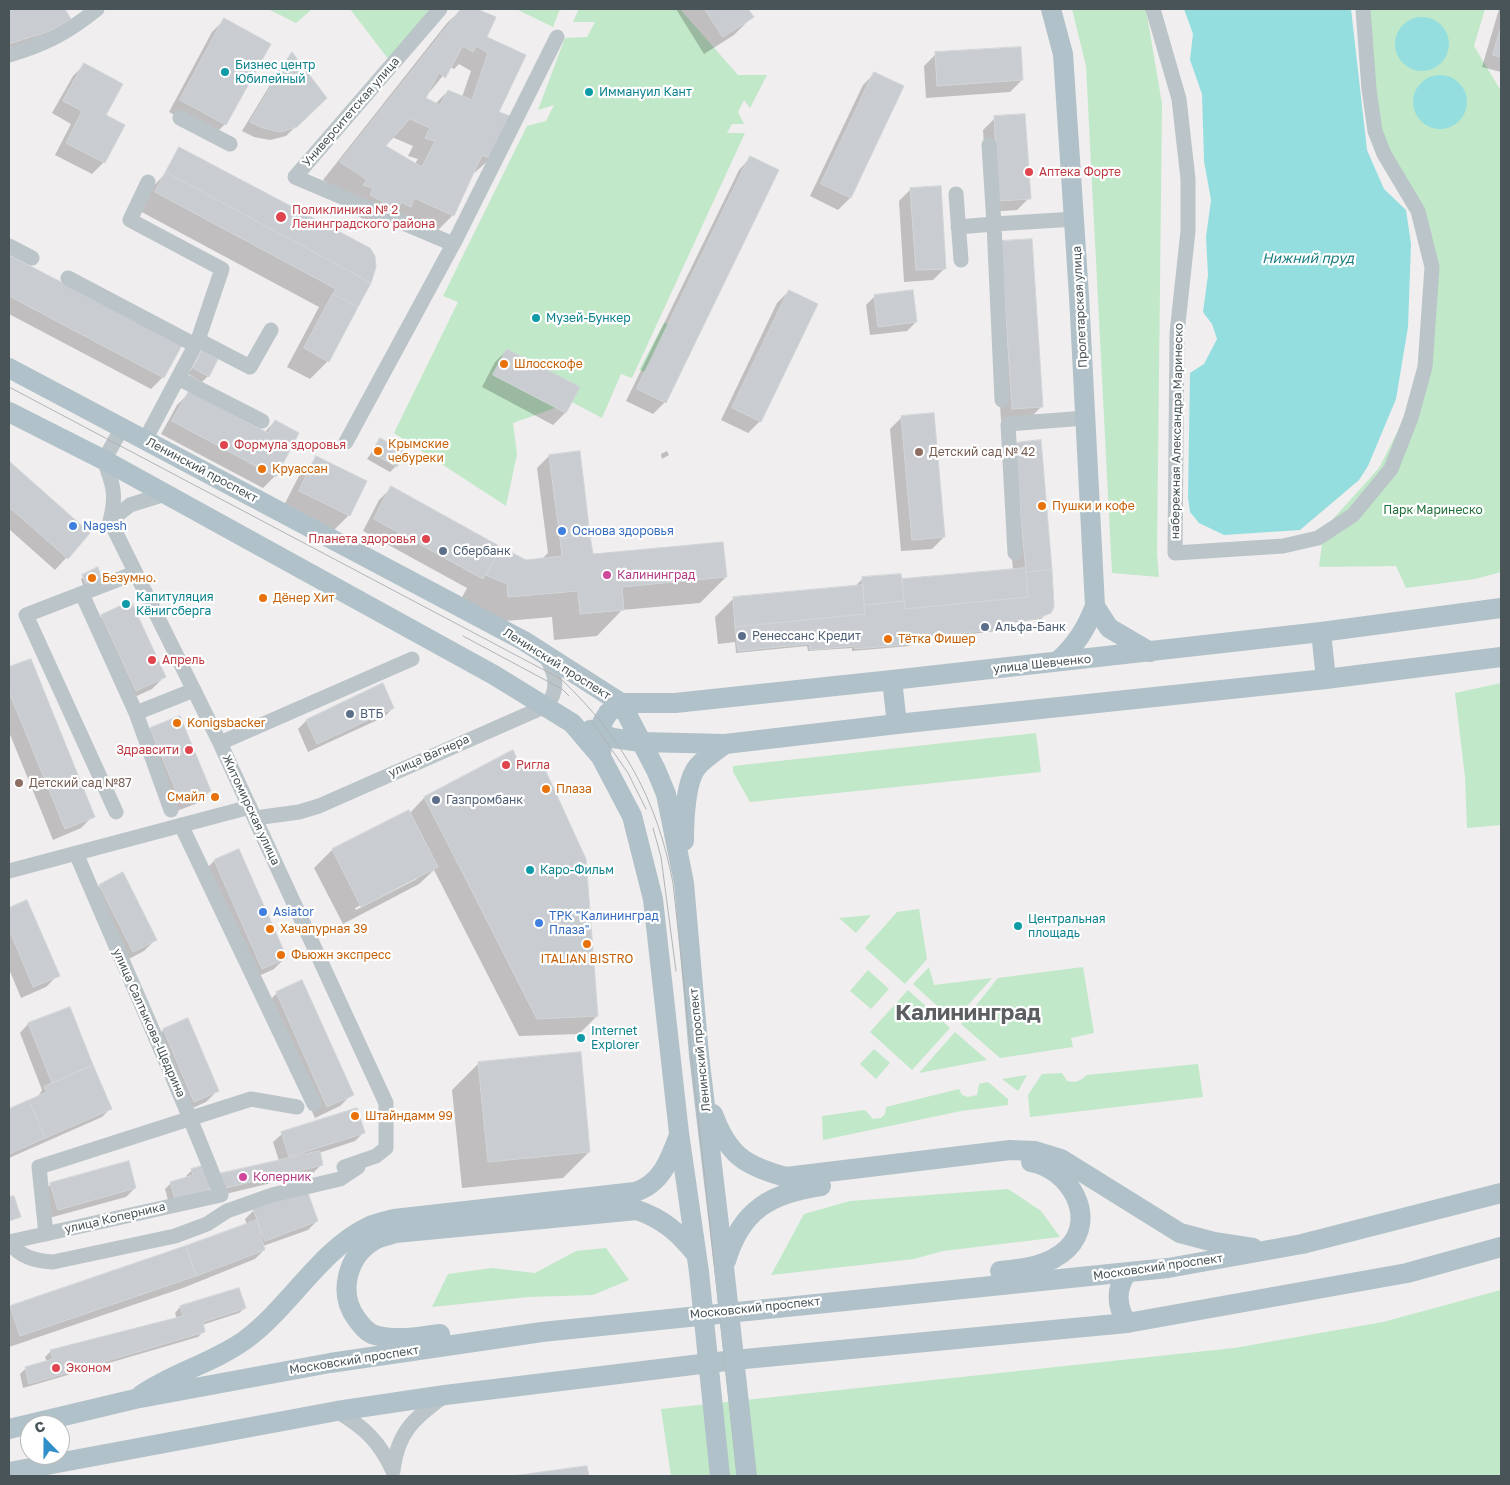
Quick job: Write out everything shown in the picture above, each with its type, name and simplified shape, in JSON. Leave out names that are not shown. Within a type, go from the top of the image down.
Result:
[{"type":"main road","name":"Пролетарская улица","points":[[1051,9],[1063,54],[1075,220],[1094,606],[1086,630],[1058,662]]},
{"type":"main road","name":"Ленинский проспект","points":[[9,368],[544,652],[621,704],[666,794],[684,884],[703,1086],[747,1476]]},
{"type":"main road","points":[[9,412],[104,460],[494,675],[572,723],[600,734],[641,742],[725,744],[1326,679],[1501,657]]},
{"type":"main road","points":[[1094,606],[1109,628],[1150,652]]},
{"type":"main road","name":"улица Шевченко","points":[[621,704],[676,703],[1150,652],[1501,608]]},
{"type":"main road","points":[[1321,632],[1326,679]]},
{"type":"main road","points":[[892,680],[897,724]]},
{"type":"main road","points":[[601,757],[600,734],[602,723],[608,713],[621,704]]},
{"type":"main road","points":[[572,723],[601,757],[632,816],[652,899],[680,1133],[698,1263],[720,1476]]},
{"type":"main road","points":[[684,884],[684,827],[692,775],[697,766],[725,744]]},
{"type":"main road","points":[[703,1086],[721,1136],[743,1159],[759,1170],[786,1177],[1010,1150],[1036,1151],[1061,1159],[1180,1233],[1214,1242],[1272,1250]]},
{"type":"main road","points":[[135,1399],[161,1381],[219,1355],[245,1340],[272,1316],[347,1240],[369,1226],[394,1219],[634,1192],[647,1188],[660,1176],[672,1156],[680,1133]]},
{"type":"main road","points":[[724,1267],[731,1244],[742,1224],[769,1200],[788,1192],[1011,1162],[1034,1162],[1052,1170],[1066,1180],[1076,1194],[1080,1215],[1077,1235],[1068,1248],[1051,1261],[1033,1266],[975,1274],[956,1288]]},
{"type":"main road","name":"Московский проспект","points":[[9,1429],[135,1399],[330,1363],[542,1332],[956,1288],[1126,1274],[1272,1250],[1501,1194]]},
{"type":"main road","points":[[542,1332],[479,1328],[430,1336],[395,1338],[374,1335],[363,1327],[346,1298],[346,1283],[350,1268],[359,1252],[374,1240],[395,1233],[637,1210],[665,1222],[679,1233],[698,1263]]},
{"type":"main road","points":[[9,1472],[337,1411],[445,1395],[734,1360],[1127,1324],[1407,1274],[1501,1247]]},
{"type":"main road","points":[[1126,1274],[1118,1286],[1118,1297],[1121,1314],[1127,1324]]},
{"type":"street","points":[[9,55],[40,46],[76,26],[97,9]]},
{"type":"street","name":"Университетская улица","points":[[440,9],[295,177],[453,244]]},
{"type":"street","name":"набережная Александра Маринеско","points":[[1153,9],[1179,99],[1188,179],[1188,231],[1177,333],[1175,553],[1283,546],[1318,538],[1353,515],[1391,469],[1411,418],[1425,367],[1432,267],[1418,210],[1384,154],[1375,131],[1369,89],[1363,9]]},
{"type":"street","points":[[346,442],[453,244],[557,37]]},
{"type":"street","points":[[180,118],[230,144]]},
{"type":"street","points":[[990,145],[1002,400]]},
{"type":"street","points":[[145,440],[196,342],[222,269],[130,220],[148,182]]},
{"type":"street","points":[[956,194],[961,260]]},
{"type":"street","points":[[958,228],[994,224],[1075,220]]},
{"type":"street","points":[[9,246],[32,258]]},
{"type":"street","points":[[68,278],[250,367],[271,330]]},
{"type":"street","points":[[178,378],[262,422]]},
{"type":"street","points":[[1015,553],[1008,424],[1085,418]]},
{"type":"street","points":[[110,521],[116,502],[113,484],[104,460],[122,428]]},
{"type":"street","points":[[110,521],[130,505],[165,494]]},
{"type":"street","name":"Житомирская улица","points":[[110,521],[220,743],[386,1103],[386,1148],[376,1156]]},
{"type":"street","points":[[116,812],[26,615],[135,573]]},
{"type":"street","points":[[82,594],[136,713],[171,810]]},
{"type":"street","points":[[544,652],[556,681],[555,693],[546,706]]},
{"type":"street","points":[[220,743],[412,659]]},
{"type":"street","points":[[136,713],[194,690]]},
{"type":"street","name":"улица Вагнера","points":[[9,871],[181,825],[252,813],[299,812],[320,806],[546,706]]},
{"type":"street","points":[[181,825],[314,1104]]},
{"type":"street","name":"улица Салтыкова-Щедрина","points":[[76,853],[141,1008],[192,1119],[221,1194]]},
{"type":"street","points":[[46,1234],[39,1167],[251,1100],[297,1107]]},
{"type":"street","points":[[344,1167],[376,1156]]},
{"type":"street","points":[[9,1242],[15,1251],[35,1261],[53,1262],[175,1236],[207,1224],[227,1211],[272,1196],[340,1179],[376,1156]]},
{"type":"street","name":"улица Коперника","points":[[9,1242],[221,1194]]},
{"type":"street","points":[[393,1473],[395,1453],[406,1428],[445,1395]]},
{"type":"street","points":[[337,1411],[364,1428],[374,1439],[393,1473]]},
{"type":"green space","points":[[268,9],[312,9],[296,23]]},
{"type":"green space","points":[[350,9],[433,9],[389,60]]},
{"type":"green space","points":[[516,9],[560,9],[553,27]]},
{"type":"green space","points":[[579,9],[680,9],[738,75],[767,75],[750,108],[744,100],[738,112],[744,124],[732,124],[727,133],[745,133],[632,378],[621,374],[602,418],[572,402],[513,423],[517,454],[506,506],[394,433],[458,302],[443,296],[527,126],[546,121],[554,105],[538,110],[565,38],[587,37],[595,22],[573,22]]},
{"type":"green space","points":[[1072,9],[1146,9],[1162,104],[1157,554],[1159,577],[1112,573],[1086,66]]},
{"type":"green space","name":"Парк Маринеско","points":[[1360,9],[1485,9],[1474,46],[1501,91],[1501,572],[1475,579],[1406,588],[1396,566],[1319,567],[1324,529],[1379,468],[1402,423],[1418,373],[1428,272],[1413,214],[1371,137]]},
{"type":"green space","points":[[664,323],[679,326],[657,376],[639,370]]},
{"type":"green space","points":[[1501,683],[1501,825],[1467,828],[1465,777],[1455,693]]},
{"type":"green space","points":[[1036,733],[1041,772],[750,802],[733,772],[733,766]]},
{"type":"green space","points":[[919,909],[927,959],[905,984],[865,948],[897,912]]},
{"type":"green space","points":[[871,915],[856,933],[839,918]]},
{"type":"green space","points":[[929,967],[934,985],[992,978],[954,1021],[913,984]]},
{"type":"green space","points":[[1083,967],[1094,1033],[1071,1038],[1073,1047],[1000,1058],[961,1024],[998,978]]},
{"type":"green space","points":[[868,970],[889,989],[871,1009],[850,991]]},
{"type":"green space","points":[[908,990],[950,1028],[912,1070],[870,1032]]},
{"type":"green space","points":[[955,1032],[987,1060],[919,1073]]},
{"type":"green space","points":[[874,1049],[890,1063],[876,1079],[860,1064]]},
{"type":"green space","points":[[1198,1064],[1203,1097],[1030,1117],[1028,1095],[1042,1074],[1062,1073],[1067,1081],[1076,1082],[1087,1075]]},
{"type":"green space","points":[[1027,1075],[1018,1091],[1002,1079]]},
{"type":"green space","points":[[988,1082],[1008,1099],[1008,1105],[961,1111],[823,1140],[822,1116],[865,1110],[873,1119],[881,1118],[885,1114],[886,1107],[959,1089],[962,1095],[968,1097],[977,1095],[979,1084]]},
{"type":"green space","points":[[1008,1189],[1041,1211],[1060,1237],[943,1251],[914,1259],[771,1275],[804,1214],[850,1201]]},
{"type":"green space","points":[[606,1248],[629,1280],[593,1295],[528,1297],[432,1307],[448,1274],[492,1268],[535,1273],[576,1251]]},
{"type":"green space","points":[[1501,1290],[1501,1476],[671,1476],[661,1409],[1234,1348],[1383,1322]]},
{"type":"water","name":"Нижний пруд","points":[[1184,9],[1351,9],[1367,150],[1384,189],[1406,210],[1411,244],[1408,327],[1396,399],[1368,466],[1359,480],[1300,530],[1224,535],[1199,523],[1190,512],[1188,497],[1190,373],[1204,364],[1217,339],[1212,324],[1203,312],[1208,275],[1206,237],[1211,200],[1204,161],[1202,94],[1190,60],[1193,34]]},
{"type":"water","points":[[1417,17],[1427,17],[1437,21],[1445,29],[1449,44],[1445,59],[1437,67],[1427,71],[1417,71],[1407,67],[1399,59],[1395,49],[1395,39],[1399,29],[1407,21]]},
{"type":"water","points":[[1435,75],[1445,75],[1455,79],[1463,87],[1467,102],[1463,117],[1455,125],[1445,129],[1435,129],[1425,125],[1417,117],[1413,107],[1413,97],[1417,87],[1425,79]]},
{"type":"building","points":[[16,9],[65,9],[71,19],[50,31],[9,44],[9,11]]},
{"type":"building","points":[[461,9],[477,9],[496,17],[487,37],[526,55],[499,112],[510,116],[492,159],[482,155],[454,216],[414,198],[411,207],[401,202],[398,210],[370,195],[373,188],[363,185],[367,180],[340,162]],"holes":[[[463,46],[473,52],[476,46],[488,53],[472,100],[448,90],[440,105],[426,98],[439,72],[445,78]],[[410,119],[430,128],[425,138],[435,141],[422,167],[386,146]]]},
{"type":"building","points":[[705,9],[748,9],[754,17],[723,37]]},
{"type":"building","name":"Бизнес центр Юбилейный","points":[[224,18],[271,44],[226,125],[180,100]]},
{"type":"building","points":[[1501,27],[1501,57],[1493,55]]},
{"type":"building","points":[[1021,47],[1023,80],[937,86],[935,52]]},
{"type":"building","points":[[292,52],[327,98],[297,127],[280,132],[263,128],[250,122]]},
{"type":"building","points":[[84,63],[123,84],[106,115],[125,125],[105,163],[66,143],[82,111],[63,101]]},
{"type":"building","points":[[874,72],[904,86],[851,198],[821,184]]},
{"type":"building","points":[[1025,114],[1031,199],[999,201],[994,116]]},
{"type":"building","name":"Поликлиника № 2 Ленинградского района","points":[[179,147],[370,248],[375,256],[376,267],[371,283],[166,172]]},
{"type":"building","points":[[750,156],[779,170],[666,403],[637,389]]},
{"type":"building","points":[[166,172],[371,283],[358,307],[333,294],[336,289],[155,192]]},
{"type":"building","points":[[941,186],[946,269],[916,270],[910,188]]},
{"type":"building","points":[[1032,239],[1043,407],[1012,409],[1001,241]]},
{"type":"building","points":[[9,255],[182,345],[164,378],[9,296]]},
{"type":"building","points":[[789,290],[818,304],[761,422],[732,408]]},
{"type":"building","points":[[913,290],[917,322],[878,327],[874,295]]},
{"type":"building","points":[[333,294],[358,307],[329,362],[304,348]]},
{"type":"building","points":[[595,312],[599,314],[594,323],[590,320]]},
{"type":"building","points":[[507,349],[580,387],[566,413],[493,375]]},
{"type":"building","points":[[202,350],[218,359],[209,377],[193,368]]},
{"type":"building","points":[[189,391],[268,433],[275,420],[299,433],[276,477],[172,421]]},
{"type":"building","points":[[934,413],[945,537],[912,540],[901,416]]},
{"type":"building","points":[[380,438],[405,452],[397,467],[372,453]]},
{"type":"building","points":[[1041,440],[1052,570],[1026,572],[1014,443]]},
{"type":"building","points":[[580,451],[590,535],[560,539],[549,455]]},
{"type":"building","points":[[316,456],[367,481],[350,516],[299,491]]},
{"type":"building","points":[[9,461],[90,533],[68,559],[9,507]]},
{"type":"building","points":[[391,486],[501,547],[483,579],[374,519]]},
{"type":"building","name":"Калининград","points":[[590,535],[593,554],[723,542],[727,577],[622,587],[624,610],[580,614],[578,591],[508,597],[507,584],[486,575],[501,547],[526,560],[562,556],[560,539]]},
{"type":"building","name":"Безумно.","points":[[98,567],[102,580],[87,586],[82,575]]},
{"type":"building","points":[[1026,568],[1028,597],[905,609],[902,579]]},
{"type":"building","points":[[1052,570],[1054,607],[1051,613],[1036,619],[1001,622],[1002,629],[914,638],[914,644],[855,649],[854,646],[810,650],[809,644],[738,651],[735,627],[865,614],[864,605],[904,601],[905,609],[1028,597],[1026,572]]},
{"type":"building","points":[[901,574],[904,601],[864,605],[862,577]]},
{"type":"building","points":[[863,585],[865,614],[735,627],[733,597]]},
{"type":"building","points":[[131,601],[166,677],[136,691],[101,615]]},
{"type":"building","points":[[31,659],[95,817],[65,829],[9,692],[9,667]]},
{"type":"building","name":"ВТБ","points":[[383,683],[394,708],[317,744],[306,720]]},
{"type":"building","points":[[180,716],[211,791],[181,803],[150,728]]},
{"type":"building","name":"ТРК \"Калининград Плаза\"","points":[[513,750],[520,766],[525,763],[543,765],[586,859],[598,1016],[537,1019],[424,797]]},
{"type":"building","points":[[409,810],[438,867],[361,907],[332,849]]},
{"type":"building","points":[[239,849],[287,958],[262,969],[214,860]]},
{"type":"building","points":[[123,872],[157,940],[133,952],[99,885]]},
{"type":"building","points":[[27,900],[60,976],[33,987],[9,929],[9,908]]},
{"type":"building","points":[[302,980],[354,1095],[327,1107],[276,992]]},
{"type":"building","points":[[70,1007],[93,1065],[52,1083],[28,1023]]},
{"type":"building","points":[[188,1018],[219,1091],[194,1102],[163,1029]]},
{"type":"building","points":[[581,1052],[590,1152],[488,1162],[478,1062]]},
{"type":"building","points":[[93,1065],[112,1109],[45,1138],[29,1100],[47,1092],[44,1087]]},
{"type":"building","points":[[29,1100],[45,1138],[9,1154],[9,1109]]},
{"type":"building","points":[[357,1108],[365,1133],[289,1157],[281,1132]]},
{"type":"building","points":[[320,1151],[323,1165],[221,1189],[218,1174]]},
{"type":"building","points":[[129,1161],[136,1188],[58,1210],[50,1183]]},
{"type":"building","points":[[205,1165],[212,1188],[175,1199],[170,1182],[193,1175],[191,1169]]},
{"type":"building","points":[[307,1190],[318,1221],[265,1241],[253,1209]]},
{"type":"building","points":[[14,1196],[21,1217],[9,1221],[9,1197]]},
{"type":"building","points":[[257,1220],[265,1250],[196,1276],[186,1246]]},
{"type":"building","points":[[186,1246],[196,1276],[20,1336],[10,1306]]},
{"type":"building","points":[[239,1288],[246,1308],[203,1322],[205,1332],[29,1384],[25,1367],[53,1359],[50,1350],[183,1316],[180,1306]]},
{"type":"building","points":[[587,1466],[589,1476],[513,1476]]},
{"type":"tram line","points":[[9,387],[561,679],[583,701],[619,747],[647,797],[666,853],[673,883],[737,1476]]},
{"type":"tram line","points":[[463,636],[562,689],[569,696]]},
{"type":"tram line","points":[[591,720],[628,773],[646,809]]},
{"type":"tram line","points":[[653,828],[661,857],[676,971]]},
{"type":"place","name":"Бизнес центр Юбилейный","points":[[225,72]]},
{"type":"place","name":"Иммануил Кант","points":[[589,92]]},
{"type":"place","name":"Аптека Форте","points":[[1029,172]]},
{"type":"place","name":"Поликлиника № 2 Ленинградского района","points":[[281,217]]},
{"type":"place","name":"Музей-Бункер","points":[[536,318]]},
{"type":"place","name":"Шлосскофе","points":[[504,364]]},
{"type":"place","name":"Формула здоровья","points":[[224,445]]},
{"type":"place","name":"Крымские чебуреки","points":[[378,451]]},
{"type":"place","name":"Детский сад № 42","points":[[919,452]]},
{"type":"place","name":"Круассан","points":[[262,469]]},
{"type":"place","name":"Пушки и кофе","points":[[1042,506]]},
{"type":"place","name":"Nagesh","points":[[73,526]]},
{"type":"place","name":"Основа здоровья","points":[[562,531]]},
{"type":"place","name":"Планета здоровья","points":[[426,539]]},
{"type":"place","name":"Сбербанк","points":[[443,551]]},
{"type":"place","name":"Калининград","points":[[607,575]]},
{"type":"place","name":"Безумно.","points":[[92,578]]},
{"type":"place","name":"Дёнер Хит","points":[[263,598]]},
{"type":"place","name":"Капитуляция Кёнигсберга","points":[[126,604]]},
{"type":"place","name":"Альфа-Банк","points":[[985,627]]},
{"type":"place","name":"Ренессанс Кредит","points":[[742,636]]},
{"type":"place","name":"Тётка Фишер","points":[[888,639]]},
{"type":"place","name":"Апрель","points":[[152,660]]},
{"type":"place","name":"ВТБ","points":[[350,714]]},
{"type":"place","name":"Konigsbacker","points":[[177,723]]},
{"type":"place","name":"Здравсити","points":[[189,750]]},
{"type":"place","name":"Ригла","points":[[506,765]]},
{"type":"place","name":"Детский сад №87","points":[[19,783]]},
{"type":"place","name":"Плаза","points":[[546,789]]},
{"type":"place","name":"Смайл","points":[[215,797]]},
{"type":"place","name":"Газпромбанк","points":[[436,800]]},
{"type":"place","name":"Каро-Фильм","points":[[530,870]]},
{"type":"place","name":"Asiator","points":[[263,912]]},
{"type":"place","name":"ТРК \"Калининград Плаза\"","points":[[539,923]]},
{"type":"place","name":"Центральная площадь","points":[[1018,926]]},
{"type":"place","name":"Хачапурная 39","points":[[270,929]]},
{"type":"place","name":"ITALIAN BISTRO","points":[[587,944]]},
{"type":"place","name":"Фьюжн экспресс","points":[[281,955]]},
{"type":"place","name":"Internet Explorer","points":[[581,1038]]},
{"type":"place","name":"Штайндамм 99","points":[[355,1116]]},
{"type":"place","name":"Коперник","points":[[243,1177]]},
{"type":"place","name":"Эконом","points":[[56,1368]]},
{"type":"district","name":"Калининград","points":[[968,1013]]}]
